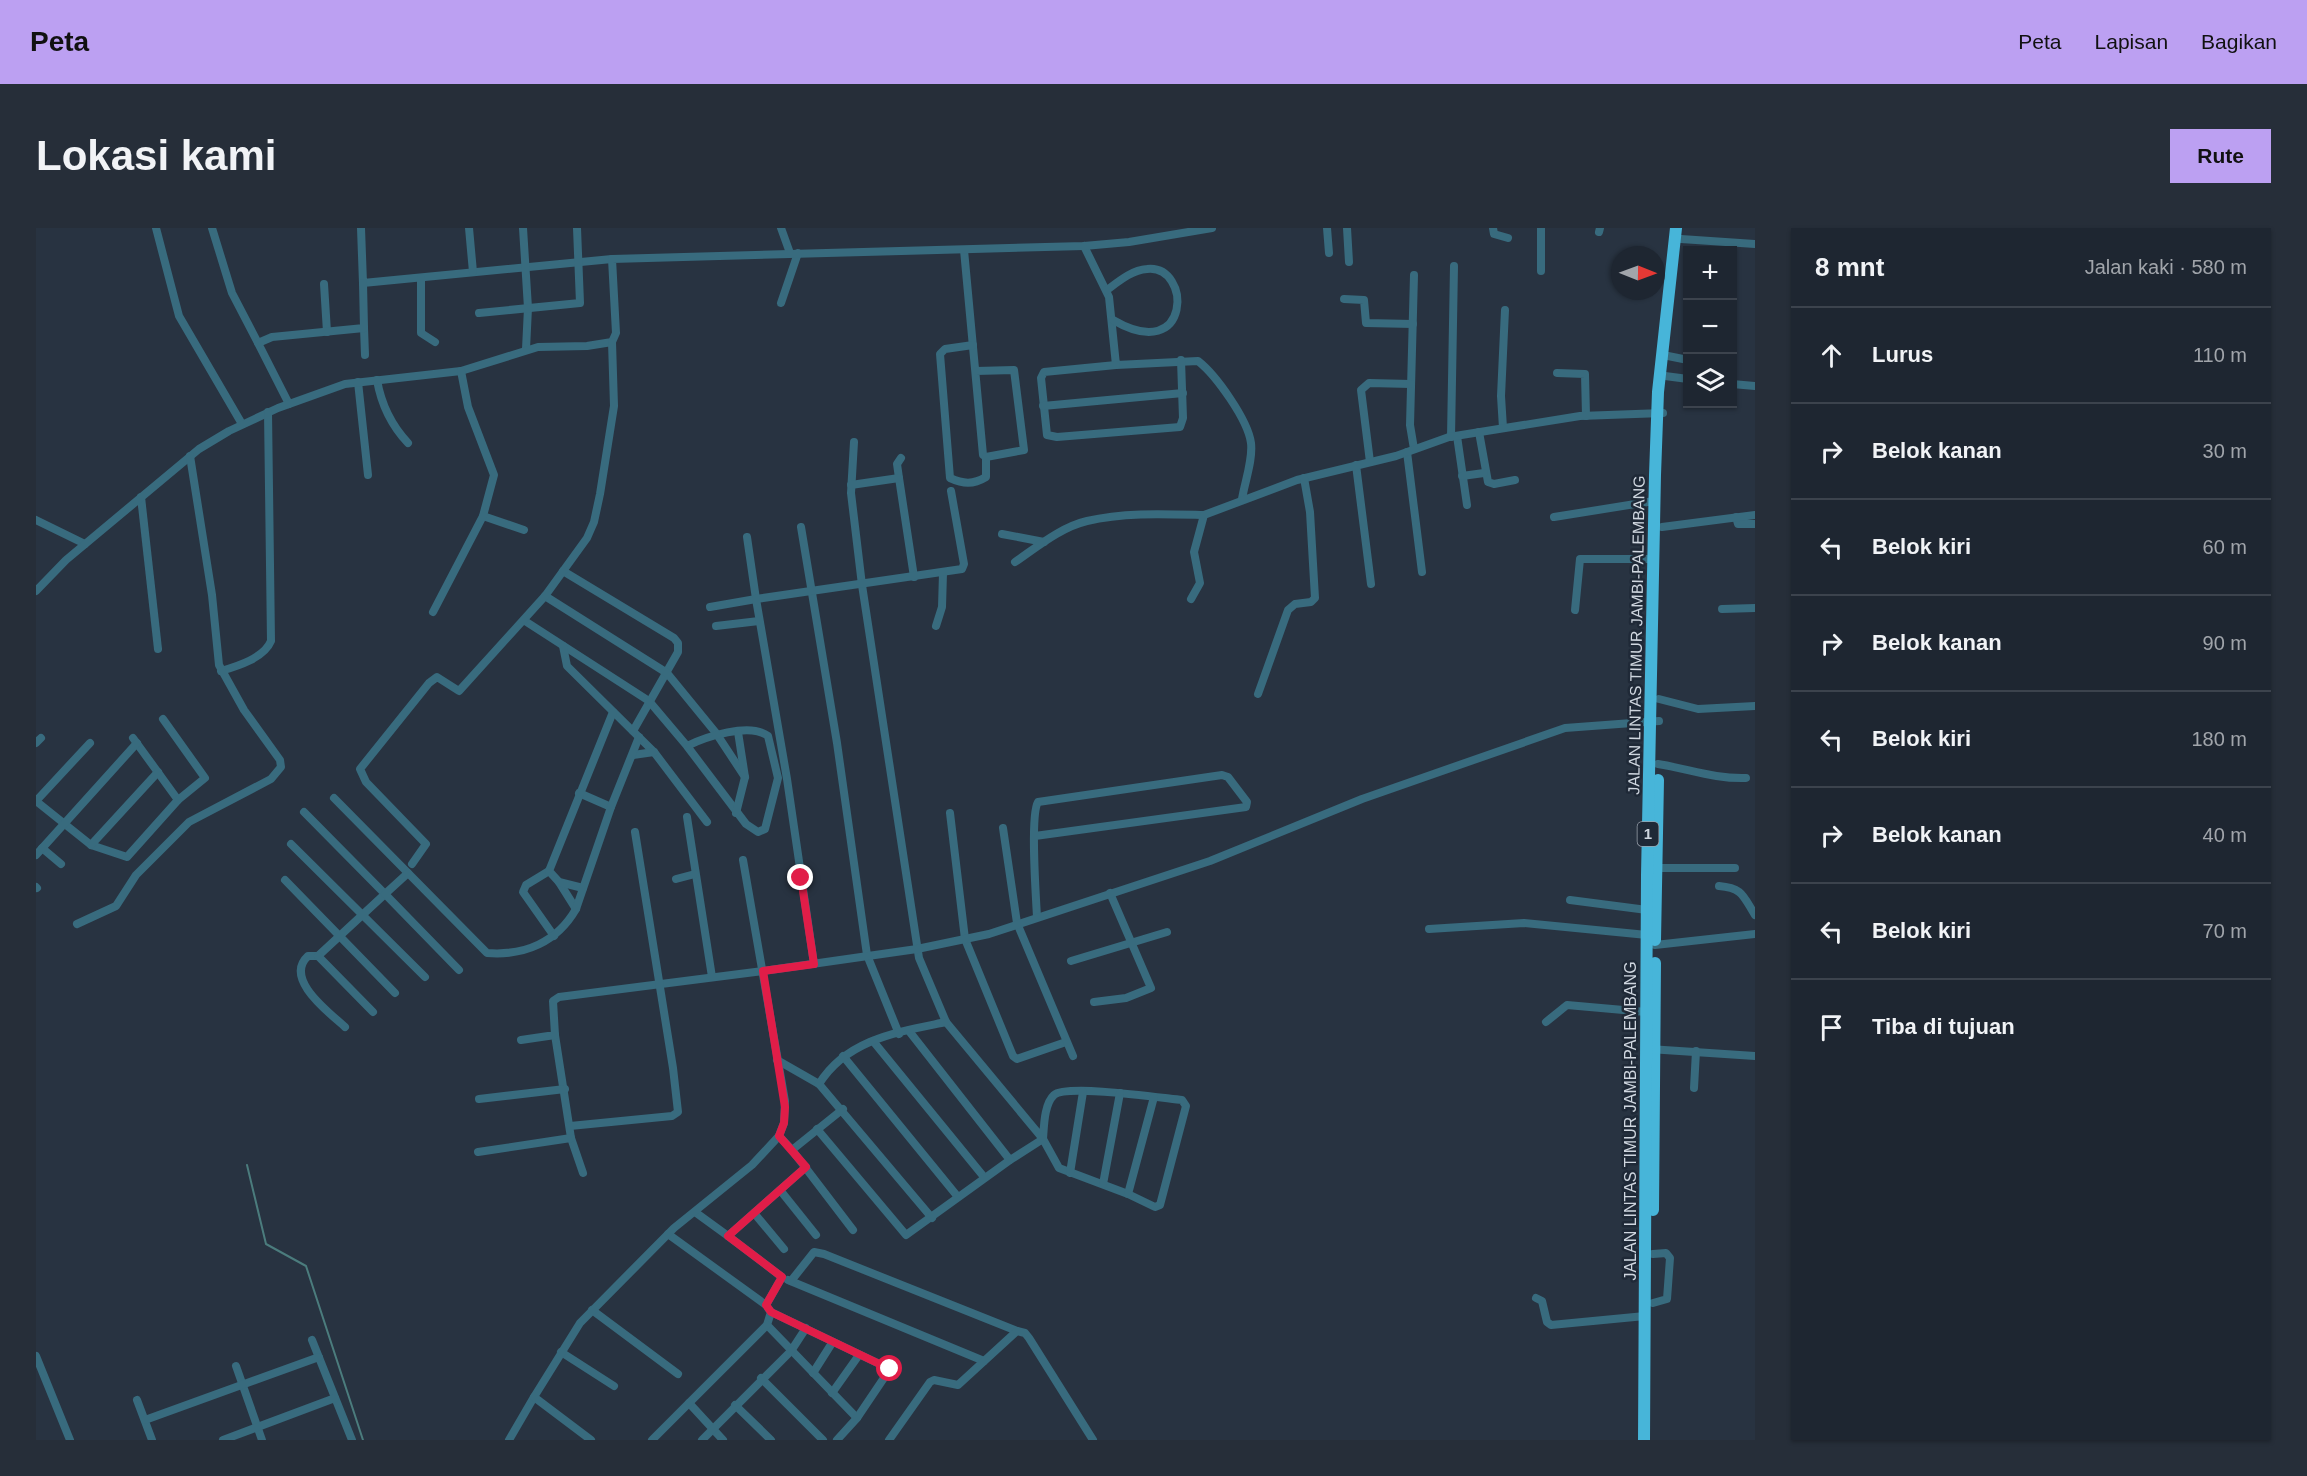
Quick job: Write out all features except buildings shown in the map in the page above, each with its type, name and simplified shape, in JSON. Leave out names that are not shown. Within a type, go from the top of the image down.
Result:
[{"type":"highway","name":"JALAN LINTAS TIMUR JAMBI-PALEMBANG","points":[[1651,1440],[1653,1254],[1650,1049],[1646,1012],[1657,868],[1658,764],[1655,721],[1659,699],[1662,527],[1660,413],[1668,356],[1679,232]]},
{"type":"highway","name":"JALAN LINTAS TIMUR JAMBI-PALEMBANG","points":[[1644,1440],[1651,940],[1647,910],[1655,721],[1654,501],[1660,413],[1679,232]]},
{"type":"street","points":[[156,228],[178,316],[242,424]]},
{"type":"street","points":[[212,228],[227,282],[289,404]]},
{"type":"street","points":[[361,228],[365,356]]},
{"type":"street","points":[[469,228],[473,272]]},
{"type":"street","points":[[523,228],[528,308],[526,349]]},
{"type":"street","points":[[480,313],[580,303],[577,228]]},
{"type":"street","points":[[363,283],[612,259],[1084,246],[1129,242],[1212,228]]},
{"type":"street","points":[[1327,228],[1329,253]]},
{"type":"street","points":[[1347,228],[1349,262]]},
{"type":"street","points":[[1493,228],[1494,234],[1508,238]]},
{"type":"street","points":[[1540,271],[1541,228]]},
{"type":"street","points":[[781,303],[794,253],[785,229]]},
{"type":"street","points":[[1679,232],[1755,244]]},
{"type":"street","points":[[1084,246],[1107,290],[1113,320],[1116,365]]},
{"type":"street","points":[[964,250],[976,371],[982,451],[986,457],[986,477],[978,482],[960,482],[950,478],[940,354],[945,349],[973,345]]},
{"type":"street","points":[[318,957],[410,868],[426,844],[362,777],[360,769],[425,686],[437,677],[459,691],[525,621],[545,596],[587,538],[594,522],[614,406],[612,342],[616,333],[612,259]]},
{"type":"street","points":[[1454,266],[1454,436],[1467,505]]},
{"type":"street","points":[[1107,290],[1137,271],[1159,269],[1169,275],[1178,300],[1176,317],[1170,326],[1159,332],[1146,334],[1132,331],[1113,320]]},
{"type":"street","points":[[1414,275],[1410,425],[1422,572]]},
{"type":"street","points":[[421,278],[421,333],[435,342]]},
{"type":"street","points":[[324,285],[327,332]]},
{"type":"street","points":[[1344,298],[1365,301],[1366,323],[1413,324]]},
{"type":"street","points":[[1503,428],[1501,396],[1505,310]]},
{"type":"street","points":[[258,343],[268,338],[364,328]]},
{"type":"street","points":[[36,591],[85,544],[190,456],[242,424],[268,412],[330,387],[461,371],[526,349],[612,342]]},
{"type":"street","points":[[1668,356],[1683,359]]},
{"type":"street","points":[[1181,360],[1183,423],[1177,428],[1053,437],[1045,431],[1041,378],[1044,372],[1181,360],[1198,361],[1228,396],[1244,423],[1251,444],[1242,498]]},
{"type":"street","points":[[976,371],[1009,369],[1015,373],[1023,450],[986,457]]},
{"type":"street","points":[[433,612],[483,516],[494,472],[468,407],[461,371]]},
{"type":"street","points":[[1557,373],[1585,374],[1586,416]]},
{"type":"street","points":[[1665,376],[1683,378]]},
{"type":"street","points":[[377,380],[381,398],[400,434],[408,443]]},
{"type":"street","points":[[358,382],[368,475]]},
{"type":"street","points":[[1371,462],[1361,390],[1369,383],[1411,384]]},
{"type":"street","points":[[1737,384],[1755,386]]},
{"type":"street","points":[[1043,406],[1183,393]]},
{"type":"street","points":[[221,670],[250,660],[268,647],[271,641],[268,412]]},
{"type":"street","points":[[1015,562],[1044,542],[1087,521],[1149,514],[1204,515],[1242,498],[1296,481],[1411,451],[1454,436],[1586,416],[1660,413]]},
{"type":"street","points":[[1479,432],[1484,473],[1490,484],[1515,480]]},
{"type":"street","points":[[854,442],[852,485],[862,585],[919,958],[946,1022],[1043,1139],[1055,1163],[1070,1173],[1103,1184],[1155,1207],[1160,1205],[1186,1106],[1182,1100],[1154,1097],[1083,1092],[1060,1093],[1054,1096],[1045,1120],[1043,1139]]},
{"type":"street","points":[[77,924],[116,906],[136,874],[189,822],[271,779],[279,771],[280,760],[243,710],[221,670],[217,657],[215,612],[190,456]]},
{"type":"street","points":[[901,458],[897,464],[914,577]]},
{"type":"street","points":[[1356,465],[1371,584]]},
{"type":"street","points":[[1462,476],[1484,473]]},
{"type":"street","points":[[852,485],[899,478]]},
{"type":"street","points":[[1258,694],[1288,610],[1292,605],[1311,602],[1315,598],[1310,512],[1296,481]]},
{"type":"street","points":[[710,607],[962,569],[964,564],[951,491]]},
{"type":"street","points":[[141,497],[158,648]]},
{"type":"street","points":[[1554,517],[1654,501]]},
{"type":"street","points":[[1191,598],[1200,583],[1194,552],[1204,515]]},
{"type":"street","points":[[1662,527],[1755,515]]},
{"type":"street","points":[[483,516],[524,530]]},
{"type":"street","points":[[1736,517],[1738,524],[1755,524]]},
{"type":"street","points":[[36,519],[85,544]]},
{"type":"street","points":[[801,527],[835,733],[867,955],[899,1034]]},
{"type":"street","points":[[1002,534],[1044,542]]},
{"type":"street","points":[[747,537],[759,621],[787,779],[814,964]]},
{"type":"street","points":[[1575,610],[1580,560],[1653,559]]},
{"type":"street","points":[[334,798],[410,868],[487,953],[524,951],[554,936],[576,909],[611,807],[633,755],[636,734],[649,701],[678,652],[678,643],[674,638],[563,571]]},
{"type":"street","points":[[936,627],[942,607],[944,573]]},
{"type":"street","points":[[545,596],[667,673],[716,733],[745,777]]},
{"type":"street","points":[[1722,609],[1755,608]]},
{"type":"street","points":[[525,621],[649,701],[687,746],[736,813],[754,830],[765,829],[778,778],[768,735],[760,732],[716,733],[687,746]]},
{"type":"street","points":[[716,627],[759,621]]},
{"type":"street","points":[[562,646],[567,666],[654,752],[706,822]]},
{"type":"street","points":[[1659,699],[1698,709],[1755,706]]},
{"type":"street","points":[[554,936],[523,892],[526,885],[549,871],[613,712]]},
{"type":"street","points":[[90,743],[36,801],[62,824],[91,844],[127,857],[178,800],[205,778],[163,719]]},
{"type":"street","points":[[583,1173],[571,1138],[555,1035],[551,1007],[557,998],[918,949],[965,939],[1210,861],[1416,779],[1565,728],[1655,721]]},
{"type":"street","points":[[736,813],[745,777],[738,732]]},
{"type":"street","points":[[61,864],[39,852],[135,740],[178,800]]},
{"type":"street","points":[[633,755],[654,752]]},
{"type":"street","points":[[1658,764],[1682,768],[1711,777],[1746,778]]},
{"type":"street","points":[[91,844],[158,772]]},
{"type":"street","points":[[1035,836],[1246,807],[1247,802],[1228,777],[1222,775],[1040,801],[1035,808],[1035,836],[1037,917]]},
{"type":"street","points":[[579,793],[611,807]]},
{"type":"street","points":[[304,812],[459,970]]},
{"type":"street","points":[[950,813],[965,939],[1013,1056],[1017,1059],[1025,1058],[1066,1042]]},
{"type":"street","points":[[687,818],[712,977]]},
{"type":"street","points":[[1004,828],[1017,923],[1072,1056]]},
{"type":"street","points":[[570,1126],[672,1116],[678,1112],[635,832]]},
{"type":"street","points":[[291,844],[425,977]]},
{"type":"street","points":[[509,1440],[561,1352],[592,1310],[668,1234],[752,1165],[779,1136],[784,1123],[785,1107],[743,860]]},
{"type":"street","points":[[1657,868],[1735,868]]},
{"type":"street","points":[[549,871],[576,909]]},
{"type":"street","points":[[676,879],[695,874]]},
{"type":"street","points":[[285,880],[395,993]]},
{"type":"street","points":[[559,882],[583,888]]},
{"type":"street","points":[[1719,886],[1734,887],[1741,892],[1755,915]]},
{"type":"street","points":[[1094,1002],[1106,1002],[1150,991],[1150,981],[1110,893]]},
{"type":"street","points":[[1570,900],[1647,910]]},
{"type":"street","points":[[1429,929],[1524,923],[1651,940],[1755,934]]},
{"type":"street","points":[[1071,961],[1167,932]]},
{"type":"street","points":[[345,1027],[306,988],[303,963],[308,956],[318,957],[373,1012]]},
{"type":"street","points":[[1546,1022],[1567,1005],[1646,1012]]},
{"type":"street","points":[[819,1084],[843,1056],[873,1041],[946,1022]]},
{"type":"street","points":[[909,1031],[1010,1160]]},
{"type":"street","points":[[521,1040],[555,1035]]},
{"type":"street","points":[[873,1041],[984,1177]]},
{"type":"street","points":[[1650,1049],[1755,1056]]},
{"type":"street","points":[[1694,1088],[1696,1051]]},
{"type":"street","points":[[843,1056],[958,1197]]},
{"type":"street","points":[[777,1060],[819,1084],[843,1109],[932,1218]]},
{"type":"street","points":[[479,1099],[565,1089]]},
{"type":"street","points":[[1070,1173],[1083,1092]]},
{"type":"street","points":[[1103,1184],[1120,1094]]},
{"type":"street","points":[[1128,1194],[1154,1097]]},
{"type":"street","points":[[792,1150],[843,1109]]},
{"type":"street","points":[[818,1129],[905,1234],[932,1218],[984,1177],[1043,1139]]},
{"type":"street","points":[[779,1136],[806,1167],[853,1230]]},
{"type":"street","points":[[477,1152],[571,1138]]},
{"type":"street","points":[[728,1236],[806,1167]]},
{"type":"street","points":[[780,1190],[816,1235]]},
{"type":"street","points":[[694,1212],[786,1279],[984,1361]]},
{"type":"street","points":[[754,1213],[784,1249]]},
{"type":"street","points":[[668,1234],[768,1309],[832,1342],[888,1367],[891,1372],[857,1418],[837,1440]]},
{"type":"street","points":[[652,1440],[767,1325],[768,1309],[786,1279],[814,1252],[1025,1333],[1093,1440]]},
{"type":"street","points":[[1536,1298],[1542,1301],[1547,1322],[1551,1325],[1645,1317]]},
{"type":"street","points":[[592,1310],[678,1374]]},
{"type":"street","points":[[767,1325],[857,1418]]},
{"type":"street","points":[[702,1440],[761,1378],[791,1351],[806,1328]]},
{"type":"street","points":[[889,1440],[930,1382],[934,1380],[958,1385],[1017,1331]]},
{"type":"street","points":[[312,1340],[350,1439]]},
{"type":"street","points":[[813,1373],[832,1342]]},
{"type":"street","points":[[561,1352],[614,1386]]},
{"type":"street","points":[[832,1393],[859,1355]]},
{"type":"street","points":[[36,1356],[70,1440]]},
{"type":"street","points":[[145,1420],[319,1358]]},
{"type":"street","points":[[236,1366],[262,1440]]},
{"type":"street","points":[[761,1378],[823,1440]]},
{"type":"street","points":[[534,1397],[591,1440]]},
{"type":"street","points":[[223,1440],[335,1398]]},
{"type":"street","points":[[137,1400],[152,1440]]},
{"type":"street","points":[[689,1403],[723,1440]]},
{"type":"street","points":[[735,1405],[771,1440]]},
{"type":"waterway","points":[[247,1165],[266,1244],[306,1266],[363,1440]]},
{"type":"route","points":[[801,878],[814,964],[763,971],[785,1107],[784,1123],[779,1136],[806,1167],[728,1236],[782,1277],[766,1305],[771,1312],[890,1369]]}]
